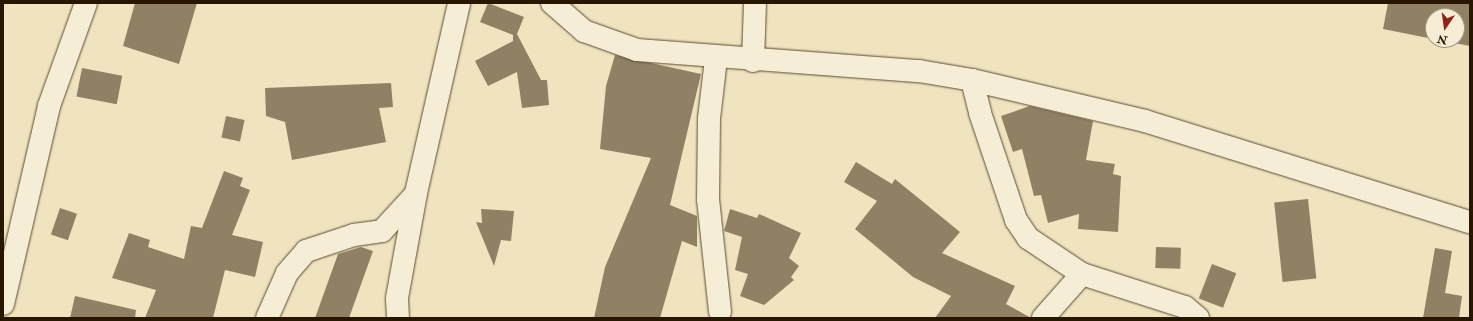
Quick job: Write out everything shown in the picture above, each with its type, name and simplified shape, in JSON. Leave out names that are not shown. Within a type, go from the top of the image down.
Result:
[{"type":"street","points":[[3,304],[49,106],[86,3]]},
{"type":"street","points":[[398,318],[397,298],[416,193],[460,3]]},
{"type":"street","points":[[552,3],[584,31],[610,42],[637,50],[716,59],[919,71],[972,80],[1145,121],[1470,222]]},
{"type":"street","points":[[753,61],[755,3]]},
{"type":"street","points":[[716,59],[709,119],[708,199],[720,311]]},
{"type":"street","points":[[972,80],[980,113],[1016,220],[1028,238],[1045,252],[1082,274],[1185,307],[1198,318]]},
{"type":"street","points":[[267,318],[287,273],[306,251],[354,235],[382,231],[416,193]]},
{"type":"street","points":[[1043,318],[1082,274]]},
{"type":"building","points":[[135,3],[197,3],[179,64],[123,46]]},
{"type":"building","points":[[488,3],[524,17],[517,34],[541,80],[547,80],[549,105],[522,108],[517,72],[488,86],[475,61],[513,41],[513,35],[480,22]]},
{"type":"building","points":[[1388,3],[1470,3],[1470,46],[1465,45],[1465,8],[1425,8],[1425,37],[1383,29]]},
{"type":"building","points":[[615,55],[701,74],[670,205],[697,216],[697,247],[682,241],[660,318],[594,318],[605,267],[651,158],[600,149],[606,86]]},
{"type":"building","points":[[82,68],[122,76],[117,104],[76,96]]},
{"type":"building","points":[[391,83],[393,107],[379,108],[386,142],[292,160],[285,122],[266,116],[265,88]]},
{"type":"building","points":[[1030,106],[1093,121],[1086,160],[1115,164],[1113,174],[1121,176],[1118,232],[1078,229],[1079,214],[1048,223],[1041,195],[1034,196],[1022,149],[1013,152],[1001,116]]},
{"type":"building","points":[[226,116],[245,120],[240,141],[221,138]]},
{"type":"building","points":[[856,162],[892,184],[895,179],[960,232],[942,253],[1015,286],[1006,304],[1031,318],[935,318],[951,296],[913,277],[855,229],[877,201],[844,182]]},
{"type":"building","points":[[224,171],[243,178],[240,186],[250,190],[232,235],[263,242],[255,277],[225,270],[213,318],[145,318],[156,290],[112,278],[129,233],[150,240],[148,247],[184,259],[191,226],[202,228]]},
{"type":"building","points":[[1308,199],[1316,279],[1283,282],[1274,203]]},
{"type":"building","points":[[60,208],[77,214],[68,240],[51,234]]},
{"type":"building","points":[[481,209],[514,211],[511,241],[501,240],[494,266],[476,222],[482,223]]},
{"type":"building","points":[[730,209],[757,218],[759,214],[801,233],[789,258],[799,266],[791,277],[794,280],[764,305],[740,296],[748,274],[735,270],[742,237],[724,231]]},
{"type":"building","points":[[361,247],[373,251],[349,318],[315,318],[338,254]]},
{"type":"building","points":[[1156,247],[1181,248],[1180,269],[1155,268]]},
{"type":"building","points":[[1435,248],[1452,251],[1445,293],[1462,296],[1459,318],[1423,318]]},
{"type":"building","points":[[1212,264],[1236,273],[1223,308],[1199,299]]},
{"type":"building","points":[[75,296],[136,310],[135,318],[70,318]]}]
